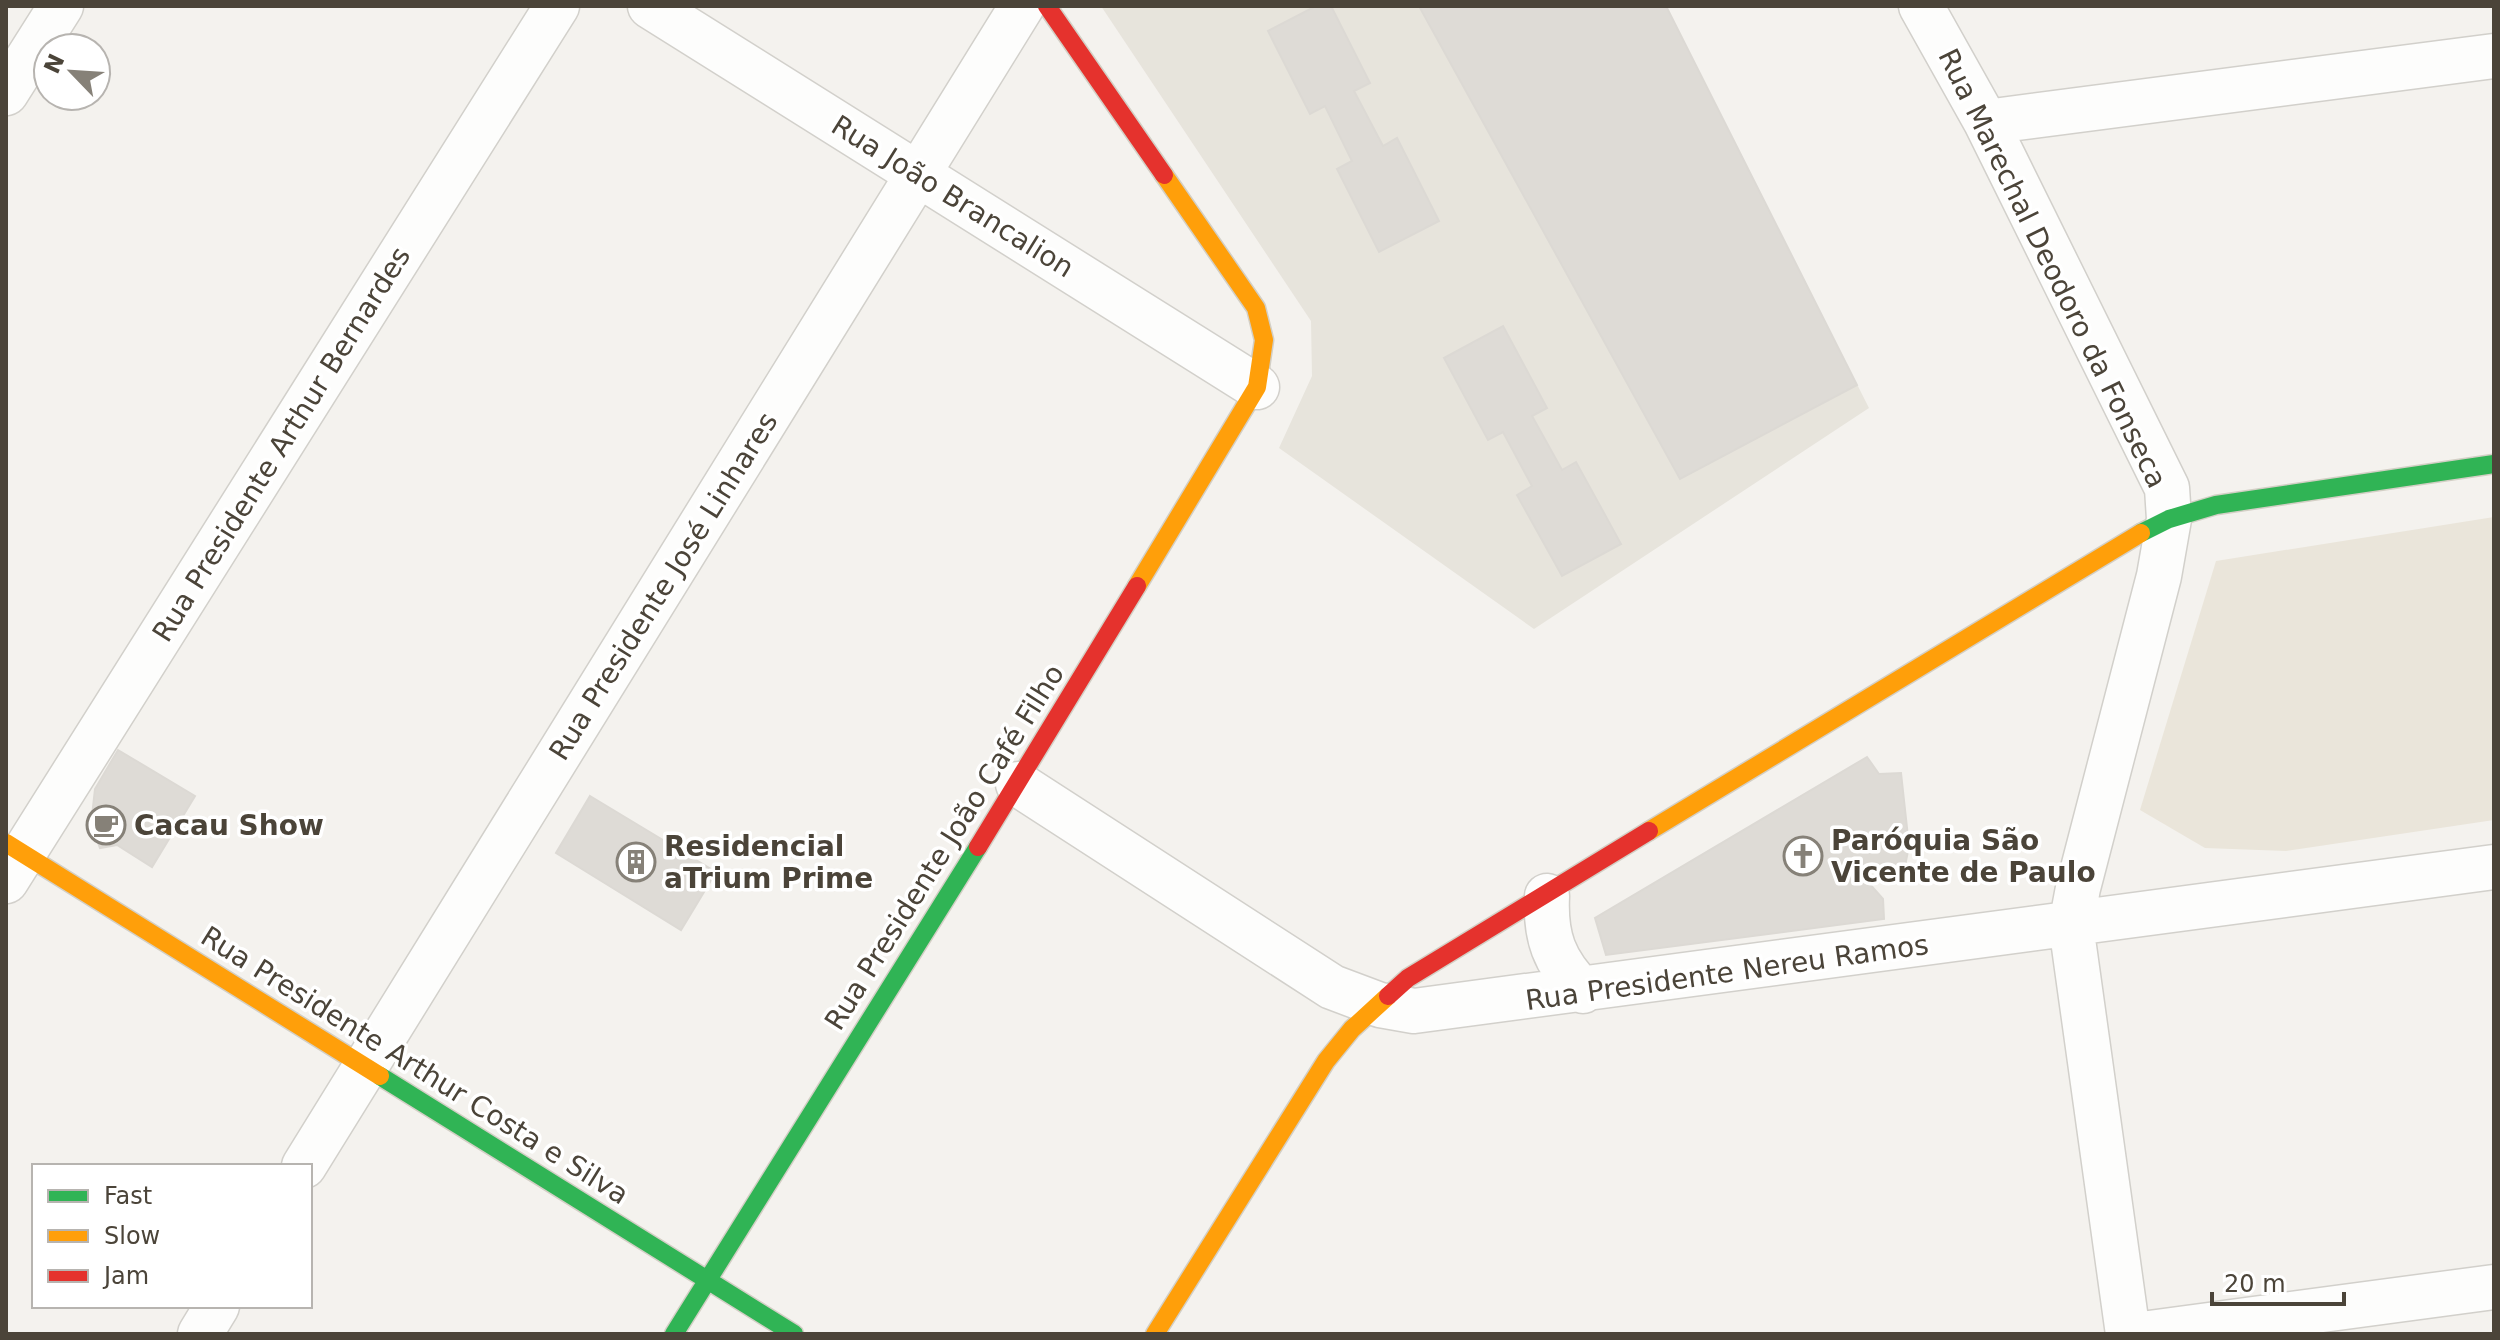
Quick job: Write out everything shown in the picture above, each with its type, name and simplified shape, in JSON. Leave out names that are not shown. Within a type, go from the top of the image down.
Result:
[{"type":"street","points":[[6,93],[61,6]]},
{"type":"street","name":"Rua Presidente Arthur Bernardes","points":[[12,859],[557,6]]},
{"type":"street","name":"Rua João Brancalion","points":[[650,6],[1257,387]]},
{"type":"street","name":"Rua Presidente José Linhares","points":[[305,1164],[1022,6]]},
{"type":"street","points":[[1047,6],[1256,308],[1264,340],[1257,387]]},
{"type":"street","name":"Rua Marechal Deodoro da Fonseca","points":[[1921,6],[1986,122],[2167,488],[2169,519],[2159,576],[2071,925],[2128,1334]]},
{"type":"street","points":[[1986,122],[2494,56]]},
{"type":"street","name":"Rua Presidente João Café Filho","points":[[674,1334],[1018,784],[1257,387]]},
{"type":"street","points":[[1155,1334],[1326,1061],[1352,1029],[1408,978],[1547,896],[2113,547],[2169,519],[2216,505],[2271,495],[2494,464]]},
{"type":"street","name":"Rua Presidente Nereu Ramos","points":[[1018,784],[1332,987],[1380,1005],[1414,1011],[1452,1009],[2494,867]]},
{"type":"street","name":"Rua Presidente Arthur Costa e Silva","points":[[12,859],[365,1066],[794,1334]]},
{"type":"street","points":[[1547,896],[1546,923],[1551,949],[1564,972],[1583,991]]},
{"type":"street","points":[[2142,1334],[2494,1287]]},
{"type":"street","points":[[200,1334],[216,1308]]},
{"type":"shaded area","points":[[1101,6],[1666,6],[1869,408],[1534,629],[1279,448],[1312,376],[1311,321]]},
{"type":"shaded area","points":[[2494,517],[2494,820],[2286,851],[2205,848],[2140,810],[2216,561]]},
{"type":"building","points":[[1316,6],[1331,6],[1370,83],[1354,91],[1383,146],[1397,138],[1439,221],[1379,252],[1337,169],[1352,161],[1325,106],[1310,114],[1268,31]]},
{"type":"building","points":[[1419,6],[1666,6],[1857,385],[1680,479]]},
{"type":"building","points":[[1503,326],[1547,408],[1532,416],[1562,470],[1576,462],[1621,544],[1562,576],[1517,495],[1532,486],[1503,432],[1488,440],[1444,358]]},
{"type":"building","points":[[118,750],[195,796],[152,867],[117,845],[100,848],[96,837],[92,816],[95,789]]},
{"type":"building","name":"Paróquia São Vicente de Paulo","points":[[1867,757],[1879,774],[1901,773],[1909,846],[1905,866],[1860,873],[1883,899],[1884,919],[1606,955],[1595,918]]},
{"type":"building","name":"Residencial aTrium Prime","points":[[590,796],[716,872],[681,930],[556,853]]},
{"type":"traffic: fast","points":[[2141,533],[2169,519],[2216,505],[2494,464]]},
{"type":"traffic: fast","points":[[674,1334],[978,847]]},
{"type":"traffic: fast","points":[[380,1076],[794,1334]]},
{"type":"traffic: slow","points":[[1137,586],[1257,387],[1264,340],[1256,308],[1164,175]]},
{"type":"traffic: slow","points":[[1649,831],[2141,533]]},
{"type":"traffic: slow","points":[[6,843],[380,1076]]},
{"type":"traffic: slow","points":[[1155,1334],[1326,1061],[1352,1029],[1388,996]]},
{"type":"traffic: jam","points":[[1047,6],[1164,175]]},
{"type":"traffic: jam","points":[[978,847],[1137,586]]},
{"type":"traffic: jam","points":[[1388,996],[1408,978],[1649,831]]},
{"type":"place","name":"Cacau Show","points":[[106,825]]},
{"type":"place","name":"Paróquia São Vicente de Paulo","points":[[1803,856]]},
{"type":"place","name":"Residencial aTrium Prime","points":[[636,862]]}]
